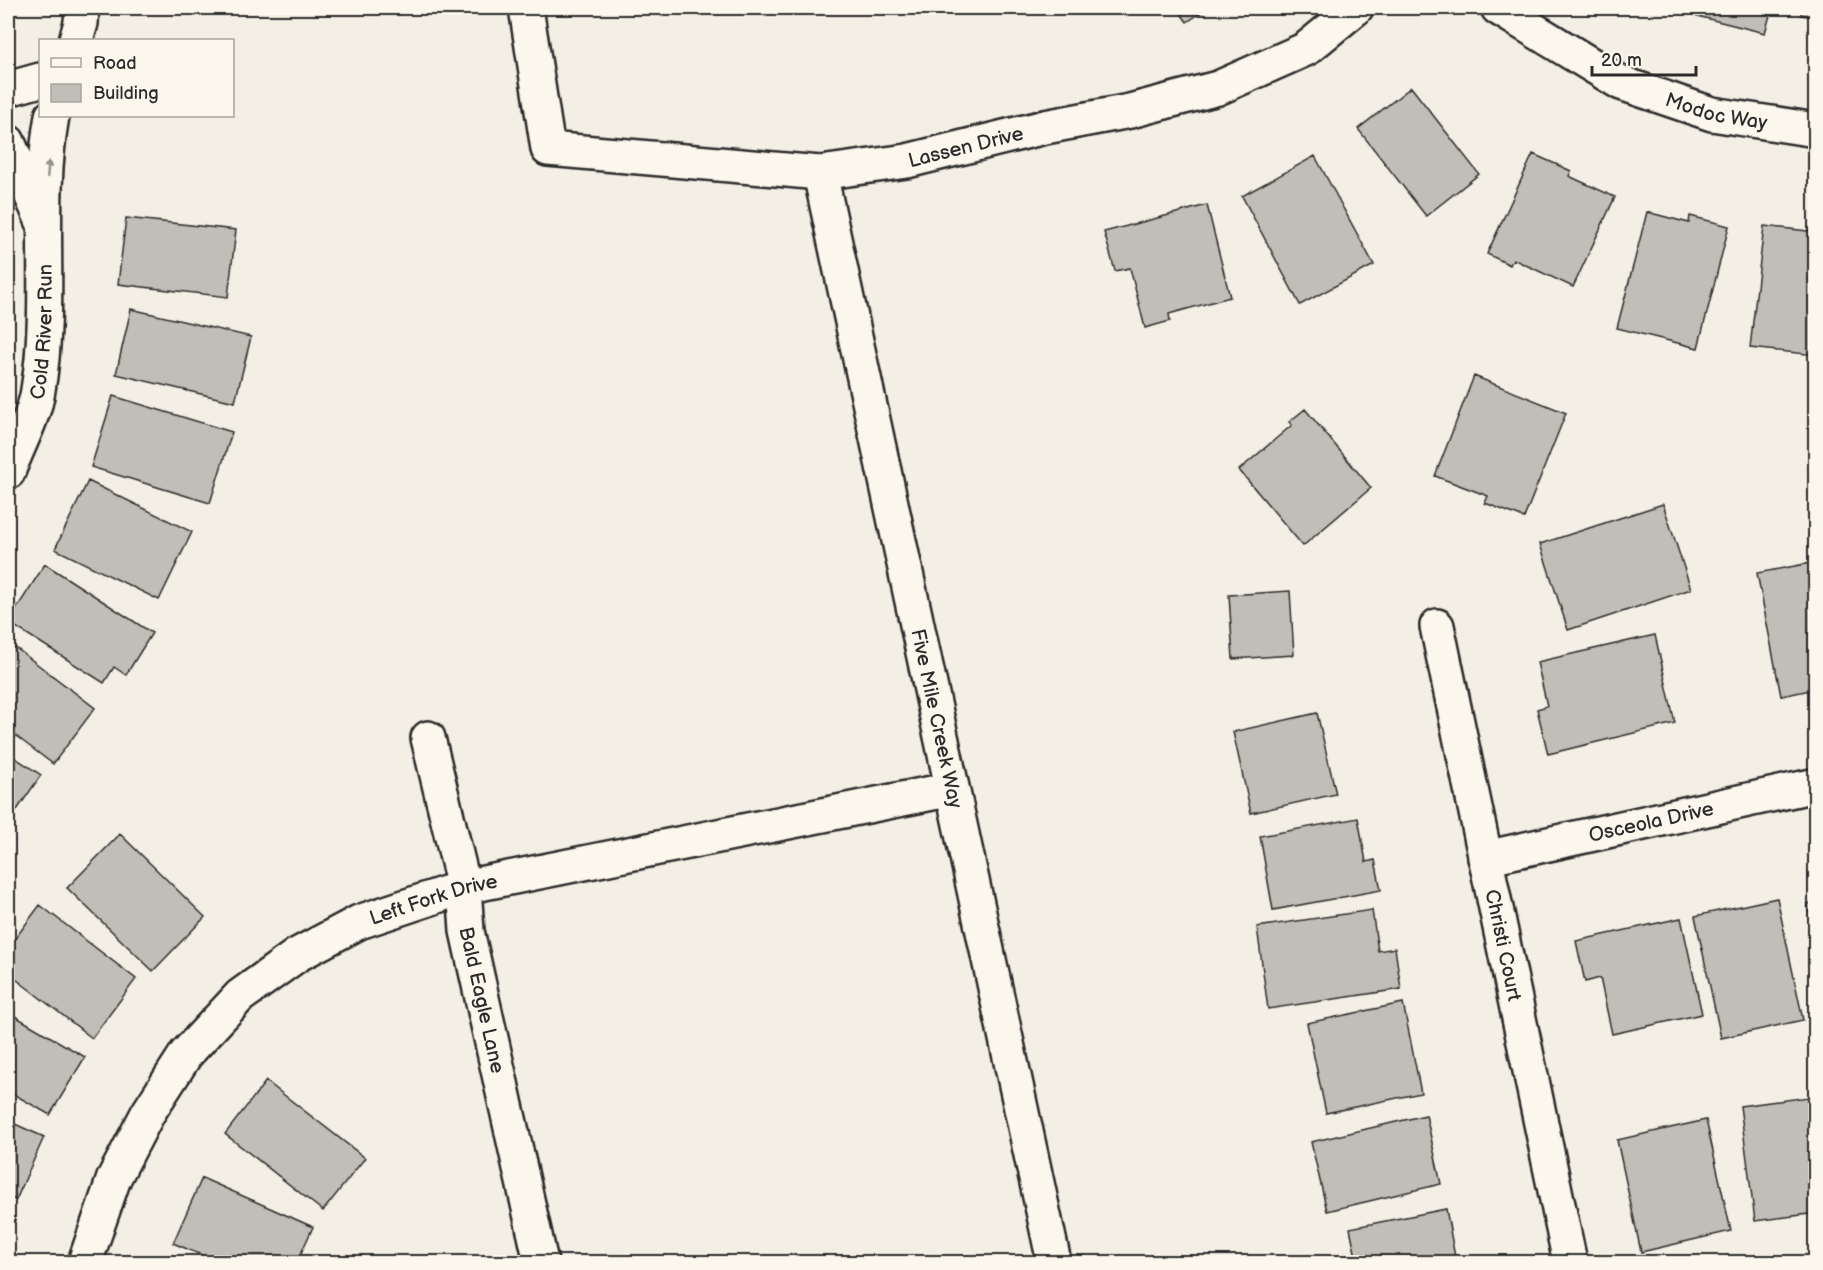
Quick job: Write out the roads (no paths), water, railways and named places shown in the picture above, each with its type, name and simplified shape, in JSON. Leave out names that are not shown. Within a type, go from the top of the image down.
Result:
[{"type":"street","points":[[76,39],[82,8]]},
{"type":"street","name":"Lassen Drive","points":[[526,8],[548,149],[820,173],[907,161],[1045,127],[1130,111],[1218,88],[1306,49],[1356,8]]},
{"type":"street","name":"Modoc Way","points":[[1498,8],[1621,83],[1712,114],[1815,130]]},
{"type":"street","points":[[8,89],[39,80]]},
{"type":"street","name":"Cold River Run","points":[[8,472],[38,393],[47,305],[43,222],[48,139],[52,117]]},
{"type":"street","name":"Cold River Run","points":[[8,142],[43,222]]},
{"type":"street","name":"Five Mile Creek Way","points":[[820,173],[1054,1263]]},
{"type":"street","name":"Christi Court","points":[[1437,626],[1570,1263]]},
{"type":"street","name":"Bald Eagle Lane","points":[[428,738],[464,887],[467,931],[541,1263]]},
{"type":"street","name":"Osceola Drive","points":[[1485,858],[1815,785]]},
{"type":"street","name":"Left Fork Drive","points":[[84,1263],[114,1178],[148,1113],[186,1054],[240,996],[297,955],[359,922],[464,887],[952,789]]}]
